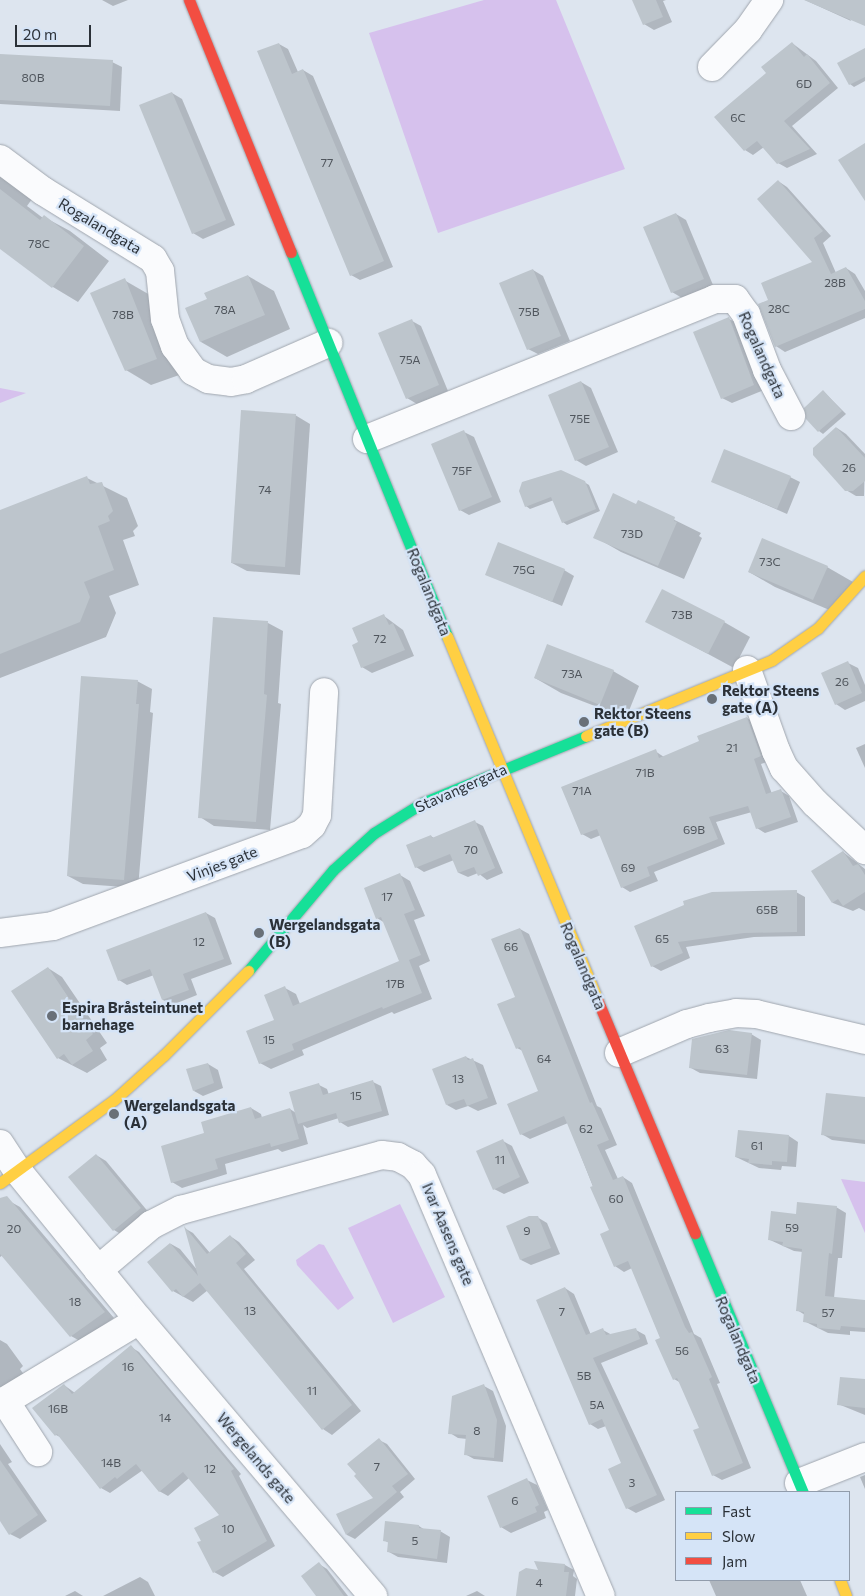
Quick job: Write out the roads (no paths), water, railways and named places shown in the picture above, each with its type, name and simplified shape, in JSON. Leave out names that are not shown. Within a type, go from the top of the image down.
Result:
[{"type":"street","name":"Rogalandgata","points":[[188,0],[501,769],[801,1488]]},
{"type":"street","points":[[712,67],[748,30],[769,0]]},
{"type":"street","name":"Rogalandgata","points":[[0,159],[43,191],[153,259],[160,271],[165,319],[175,346],[193,371],[208,379],[231,382],[246,379],[328,343]]},
{"type":"street","name":"Rogalandgata","points":[[367,439],[715,299],[735,299],[746,314],[767,370],[791,416]]},
{"type":"street","name":"Stavangergata","points":[[9,1177],[114,1100],[171,1049],[252,967],[333,870],[374,833],[422,802],[772,660],[818,628],[865,576]]},
{"type":"street","points":[[747,670],[784,768],[815,802],[865,850]]},
{"type":"street","name":"Vinjes gate","points":[[0,932],[53,926],[302,834],[312,825],[318,815],[324,692]]},
{"type":"street","points":[[618,1053],[687,1024],[736,1013],[756,1014],[865,1040]]},
{"type":"street","name":"Wergelands gate","points":[[0,1144],[9,1177],[98,1270],[138,1320],[373,1596]]},
{"type":"street","name":"Ivar Aasens gate","points":[[98,1270],[151,1224],[181,1210],[382,1155],[398,1157],[413,1164],[422,1175],[601,1596]]},
{"type":"street","points":[[38,1452],[2,1403],[138,1320]]},
{"type":"street","points":[[801,1488],[865,1456]]},
{"type":"street","points":[[840,1581],[846,1596]]},
{"type":"place","name":"Rektor Steens gate (A)","points":[[712,699]]},
{"type":"place","name":"Rektor Steens gate (B)","points":[[584,722]]},
{"type":"place","name":"Wergelandsgata (B)","points":[[259,933]]},
{"type":"place","name":"Espira Bråsteintunet barnehage","points":[[52,1016]]},
{"type":"place","name":"Wergelandsgata (A)","points":[[114,1114]]}]
